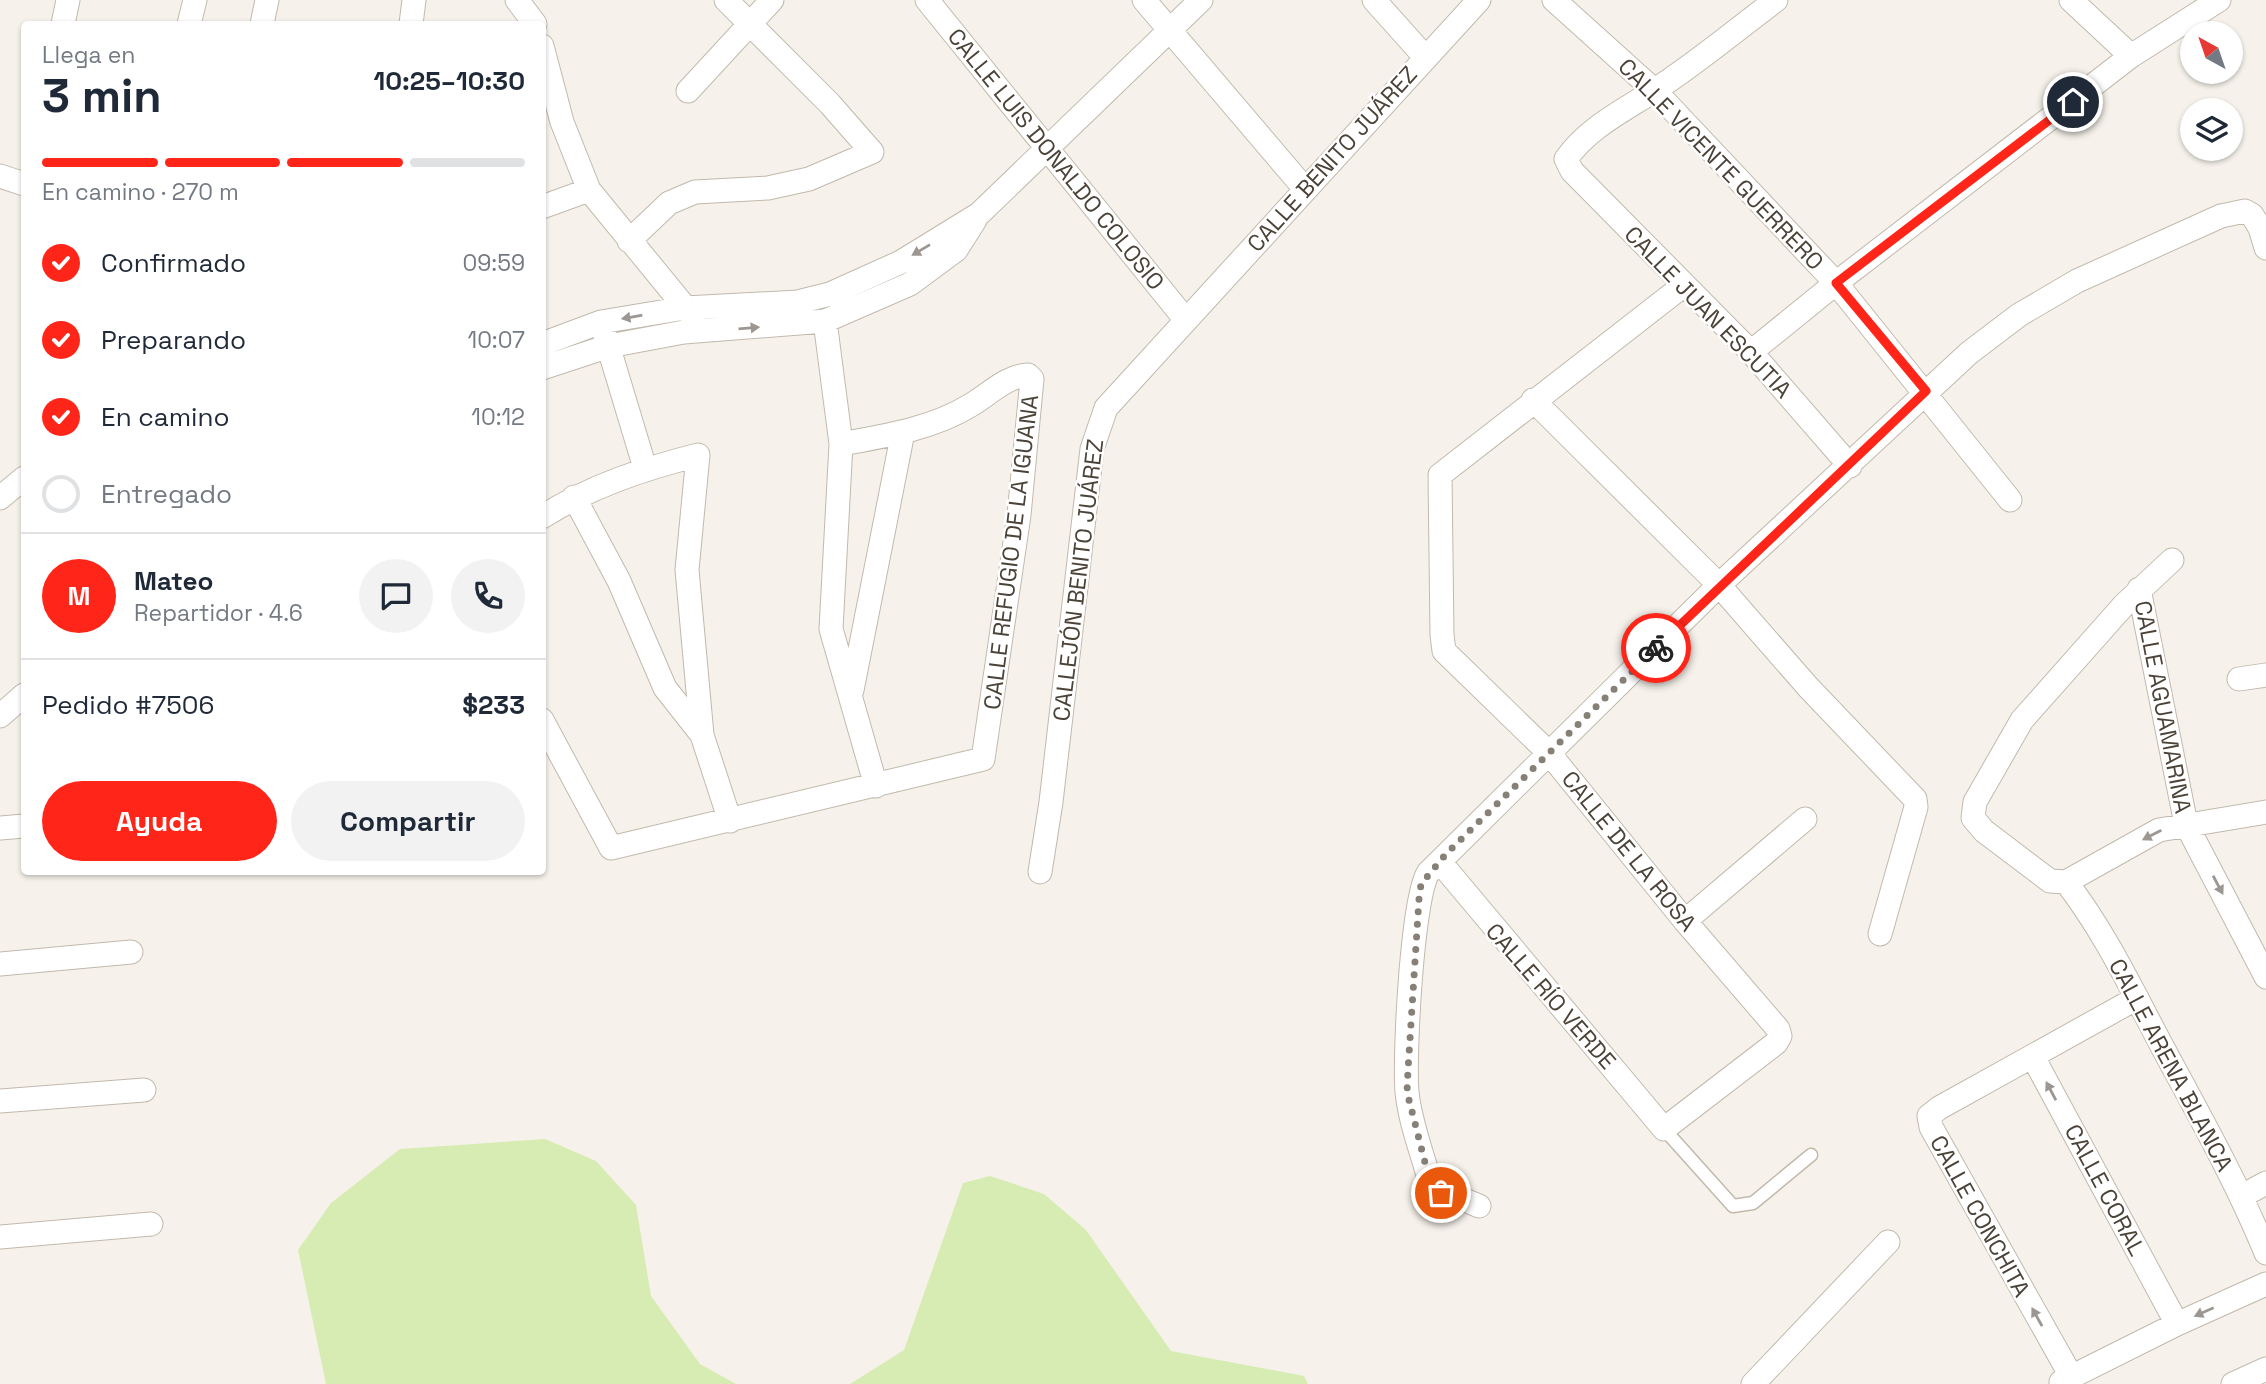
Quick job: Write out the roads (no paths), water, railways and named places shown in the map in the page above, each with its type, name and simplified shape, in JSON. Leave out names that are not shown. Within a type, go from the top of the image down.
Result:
[{"type":"street","points":[[64,21],[68,0]]},
{"type":"street","points":[[190,21],[195,0]]},
{"type":"street","points":[[263,21],[267,0]]},
{"type":"street","points":[[411,21],[414,0]]},
{"type":"street","points":[[517,0],[533,21]]},
{"type":"street","points":[[629,241],[669,203],[695,191],[768,188],[809,179],[872,152],[830,104],[726,0]]},
{"type":"street","points":[[688,91],[772,0]]},
{"type":"street","name":"CALLE LUIS DONALDO COLOSIO","points":[[927,0],[1185,319]]},
{"type":"street","points":[[1144,0],[1305,189]]},
{"type":"street","points":[[546,343],[601,322],[685,308],[798,302],[830,294],[901,262],[979,214],[1201,0]]},
{"type":"street","points":[[1374,0],[1425,57]]},
{"type":"street","name":"CALLE BENITO JUÁREZ","points":[[1185,319],[1479,0]]},
{"type":"street","name":"CALLE VICENTE GUERRERO","points":[[1554,0],[1655,90],[1836,283],[1926,391],[2010,500]]},
{"type":"street","points":[[1655,90],[1776,0]]},
{"type":"street","points":[[2071,0],[2131,56]]},
{"type":"street","points":[[1751,352],[1836,283],[2131,56],[2219,0]]},
{"type":"street","points":[[546,62],[562,122],[589,190],[703,332]]},
{"type":"street","name":"CALLE JUAN ESCUTIA","points":[[1655,90],[1612,115],[1574,148],[1566,159],[1572,171],[1751,352],[1850,466]]},
{"type":"street","points":[[0,176],[21,183]]},
{"type":"street","points":[[546,206],[589,190]]},
{"type":"street","points":[[1479,1206],[1431,1186],[1407,1092],[1416,914],[1421,884],[1719,585],[1850,466],[1969,352],[2019,315],[2077,281],[2221,216],[2245,211],[2252,215],[2265,241]]},
{"type":"street","points":[[546,367],[609,346],[703,332],[825,321],[910,284],[956,250],[979,214]]},
{"type":"street","points":[[1684,285],[1532,400],[1719,585],[1808,687],[1915,799],[1916,807],[1880,934]]},
{"type":"street","name":"CALLEJÓN BENITO JUÁREZ","points":[[1040,872],[1051,802],[1092,449],[1098,426],[1112,400],[1185,319]]},
{"type":"street","points":[[825,321],[841,444],[831,629],[852,694],[876,786]]},
{"type":"street","points":[[601,322],[645,468]]},
{"type":"street","name":"CALLE REFUGIO DE LA IGUANA","points":[[546,727],[611,848],[983,760],[1019,515],[1032,379],[1028,375],[1012,379],[965,409],[903,432],[841,444]]},
{"type":"street","name":"CALLE DE LA ROSA","points":[[1532,400],[1440,475],[1444,651],[1549,753],[1685,921],[1778,1028],[1780,1036],[1776,1043],[1664,1129]]},
{"type":"street","points":[[852,694],[903,432]]},
{"type":"street","points":[[546,514],[574,497],[645,468],[698,455],[687,570],[702,735],[730,821]]},
{"type":"street","points":[[0,498],[21,480]]},
{"type":"street","points":[[574,497],[619,581],[665,688],[702,735]]},
{"type":"street","points":[[2172,560],[2139,589],[2022,720],[1975,802],[1973,818],[1984,831],[2050,881],[2066,883],[2159,830],[2266,812]]},
{"type":"street","name":"CALLE AGUAMARINA","points":[[2139,589],[2186,824],[2266,977]]},
{"type":"street","points":[[2239,679],[2266,675]]},
{"type":"street","points":[[0,716],[21,698]]},
{"type":"street","points":[[1685,921],[1805,819]]},
{"type":"street","points":[[0,828],[21,826]]},
{"type":"street","name":"CALLE RÍO VERDE","points":[[1440,862],[1664,1129]]},
{"type":"street","name":"CALLE ARENA BLANCA","points":[[2066,883],[2082,903],[2137,998],[2242,1196],[2266,1253]]},
{"type":"street","points":[[0,964],[131,952]]},
{"type":"street","name":"CALLE CONCHITA","points":[[2065,1380],[1931,1127],[1929,1116],[2137,998]]},
{"type":"street","name":"CALLE CORAL","points":[[2033,1057],[2177,1324]]},
{"type":"street","points":[[0,1101],[144,1090]]},
{"type":"street","points":[[2242,1196],[2266,1183]]},
{"type":"street","points":[[0,1237],[151,1224]]},
{"type":"street","points":[[1753,1384],[1888,1242]]},
{"type":"street","points":[[2065,1380],[2177,1324],[2266,1284]]},
{"type":"street","points":[[2233,1384],[2266,1369]]},
{"type":"lane","points":[[1664,1129],[1733,1206],[1753,1203],[1811,1155]]}]
